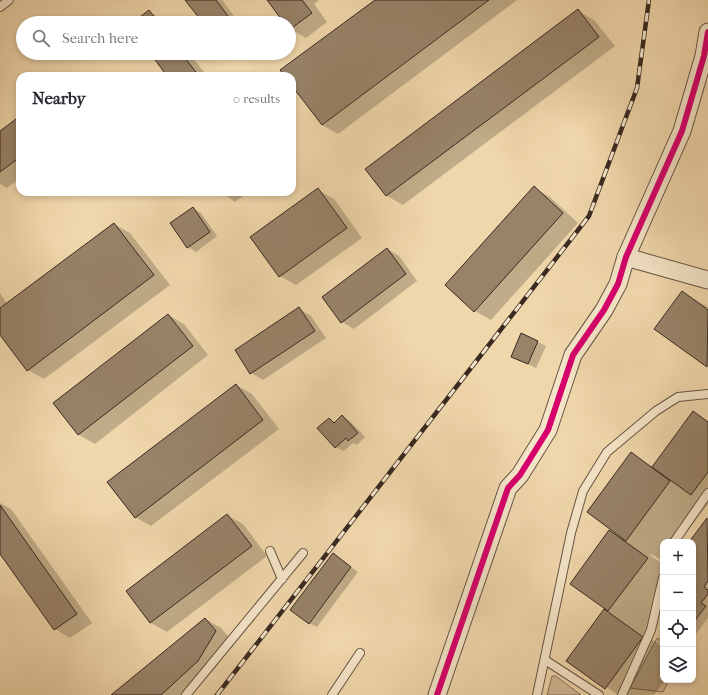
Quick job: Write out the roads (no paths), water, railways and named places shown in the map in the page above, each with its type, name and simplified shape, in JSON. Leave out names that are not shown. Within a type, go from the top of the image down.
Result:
[{"type":"street","points":[[437,695],[508,488],[520,475],[548,430],[573,355],[604,310],[618,284],[626,257],[682,131],[704,56],[708,32]]},
{"type":"street","points":[[626,257],[708,280]]},
{"type":"lane","points":[[0,7],[9,0]]},
{"type":"lane","points":[[537,695],[571,533],[583,491],[607,452],[656,411],[678,397],[708,394]]},
{"type":"lane","points":[[676,539],[708,493]]},
{"type":"lane","points":[[270,551],[282,579]]},
{"type":"lane","points":[[186,695],[303,553]]},
{"type":"lane","points":[[622,695],[651,630],[660,591]]},
{"type":"lane","points":[[332,695],[360,653]]},
{"type":"lane","points":[[545,660],[599,695]]},
{"type":"railway","points":[[217,695],[589,216],[637,88],[649,0]]}]
